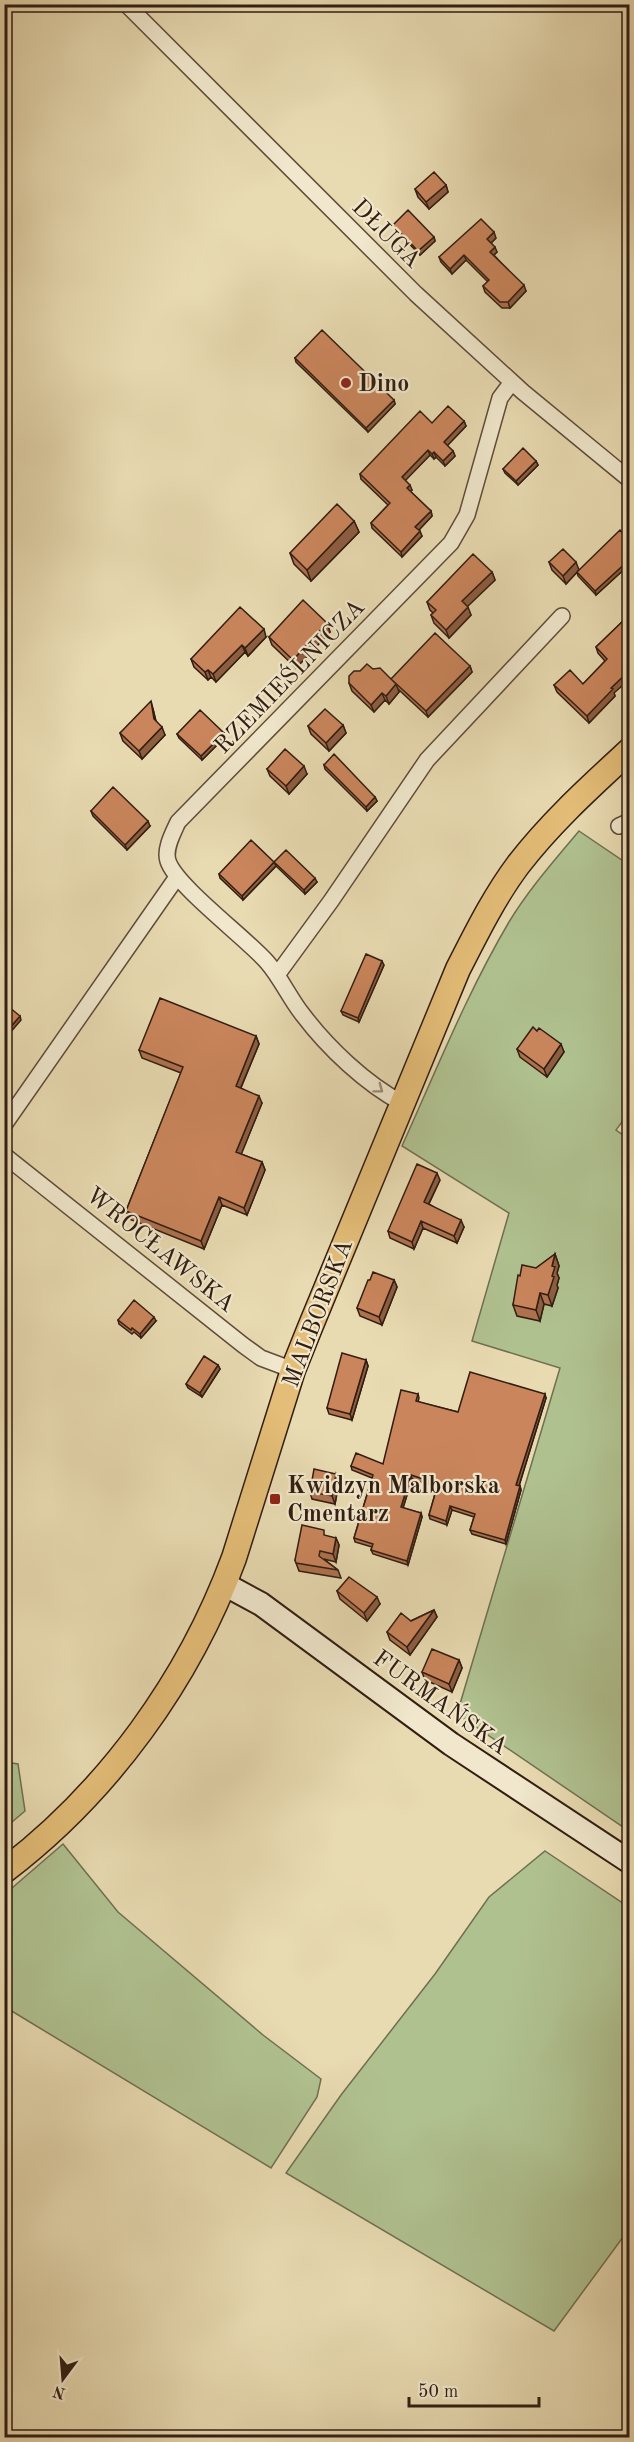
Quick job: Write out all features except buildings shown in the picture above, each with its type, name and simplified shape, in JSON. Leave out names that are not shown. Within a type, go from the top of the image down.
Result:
[{"type":"main road","name":"MALBORSKA","points":[[4,1871],[63,1821],[98,1785],[130,1746],[160,1703],[224,1584],[293,1370],[458,969],[485,917],[518,865],[579,797],[630,750]]},
{"type":"street","name":"DŁUGA","points":[[126,4],[416,294],[512,382],[630,480]]},
{"type":"street","name":"RZEMIEŚLNICZA","points":[[402,1103],[358,1073],[303,1015],[267,961],[177,877],[167,859],[169,843],[178,822],[451,543],[467,515],[500,398],[512,382]]},
{"type":"street","points":[[277,975],[331,901],[427,760],[562,616]]},
{"type":"street","points":[[4,1125],[177,877]]},
{"type":"street","name":"WROCŁAWSKA","points":[[4,1155],[79,1212],[243,1345],[261,1358],[293,1370]]},
{"type":"street","name":"FURMAŃSKA","points":[[224,1584],[261,1604],[451,1744],[630,1862]]},
{"type":"green space","points":[[579,831],[629,865],[630,1111],[616,1130],[630,1140],[629,1831],[457,1714],[560,1368],[472,1341],[509,1213],[402,1146],[452,1032],[509,922],[542,875]]},
{"type":"green space","points":[[5,1762],[18,1764],[25,1811],[5,1828]]},
{"type":"green space","points":[[63,1844],[118,1912],[263,2035],[321,2079],[317,2097],[271,2168],[5,2007],[5,1894]]},
{"type":"green space","points":[[545,1851],[630,1908],[629,2229],[554,2331],[286,2173],[341,2095],[435,1974],[489,1897]]},
{"type":"place","name":"Dino","points":[[346,383]]},
{"type":"place","name":"Kwidzyn Malborska Cmentarz","points":[[275,1499]]}]
